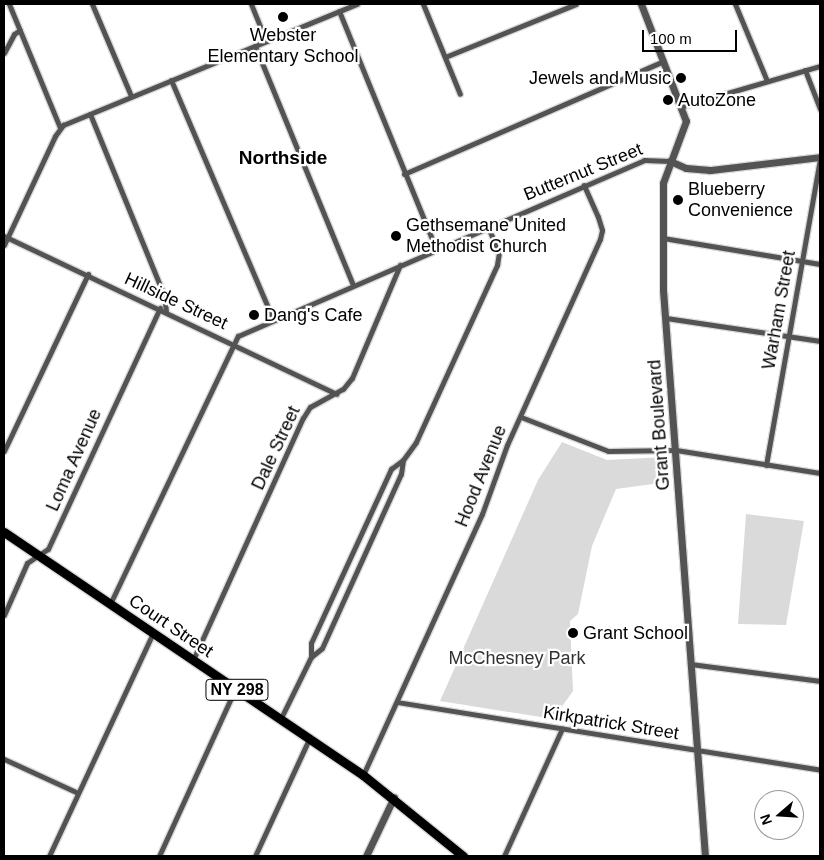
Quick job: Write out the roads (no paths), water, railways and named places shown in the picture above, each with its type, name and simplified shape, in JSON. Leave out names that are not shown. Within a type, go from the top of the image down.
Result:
[{"type":"main road","name":"Court Street","points":[[4,532],[363,775],[394,798],[463,856]]},
{"type":"street","points":[[9,4],[60,128]]},
{"type":"street","points":[[92,4],[131,96]]},
{"type":"street","points":[[251,4],[266,41]]},
{"type":"street","points":[[4,245],[6,237],[60,128],[131,96],[356,4]]},
{"type":"street","points":[[423,4],[460,94]]},
{"type":"street","points":[[445,57],[576,4]]},
{"type":"street","name":"Grant Boulevard","points":[[641,4],[683,106],[686,125],[670,161],[663,191],[663,238],[666,318],[705,856]]},
{"type":"street","points":[[735,4],[767,81]]},
{"type":"street","points":[[339,11],[436,249]]},
{"type":"street","points":[[4,53],[14,34],[20,30]]},
{"type":"street","points":[[255,46],[353,284]]},
{"type":"street","points":[[404,174],[665,60]]},
{"type":"street","points":[[683,106],[820,66]]},
{"type":"street","points":[[805,70],[820,109]]},
{"type":"street","points":[[171,80],[273,319]]},
{"type":"street","points":[[90,114],[163,292],[166,311]]},
{"type":"street","name":"Butternut Street","points":[[233,343],[242,332],[644,160],[670,161],[686,168],[710,170],[820,159]]},
{"type":"street","name":"Warham Street","points":[[766,464],[820,159]]},
{"type":"street","name":"Hood Avenue","points":[[363,775],[482,514],[521,417],[602,230],[584,185]]},
{"type":"street","points":[[280,720],[310,657],[311,643],[391,469],[403,460],[416,442],[497,265],[499,253],[488,227]]},
{"type":"street","name":"Hillside Street","points":[[6,237],[160,308],[336,394]]},
{"type":"street","points":[[663,238],[820,264]]},
{"type":"street","name":"Dale Street","points":[[193,660],[303,418],[310,407],[336,394],[352,378],[400,264]]},
{"type":"street","points":[[4,451],[88,274]]},
{"type":"street","name":"Loma Avenue","points":[[4,615],[27,563],[48,549],[160,308]]},
{"type":"street","points":[[666,318],[820,342]]},
{"type":"street","points":[[110,605],[233,343]]},
{"type":"street","points":[[521,417],[600,450],[676,450],[820,473]]},
{"type":"street","points":[[310,657],[322,648],[401,474],[403,460]]},
{"type":"street","points":[[49,856],[153,633]]},
{"type":"street","points":[[691,664],[820,681]]},
{"type":"street","points":[[159,856],[235,689]]},
{"type":"street","name":"Kirkpatrick Street","points":[[397,702],[820,770]]},
{"type":"street","points":[[504,856],[562,729]]},
{"type":"street","points":[[255,856],[309,739]]},
{"type":"street","points":[[4,759],[78,793]]},
{"type":"street","points":[[366,856],[394,798]]},
{"type":"place","name":"Webster Elementary School","points":[[283,17]]},
{"type":"place","name":"Jewels and Music","points":[[681,78]]},
{"type":"place","name":"AutoZone","points":[[668,100]]},
{"type":"place","name":"Blueberry Convenience","points":[[678,200]]},
{"type":"place","name":"Gethsemane United Methodist Church","points":[[396,236]]},
{"type":"place","name":"Dang's Cafe","points":[[254,315]]},
{"type":"place","name":"Grant School","points":[[573,633]]},
{"type":"district","name":"Northside","points":[[283,158]]},
{"type":"park label","name":"McChesney Park","points":[[517,658]]}]
